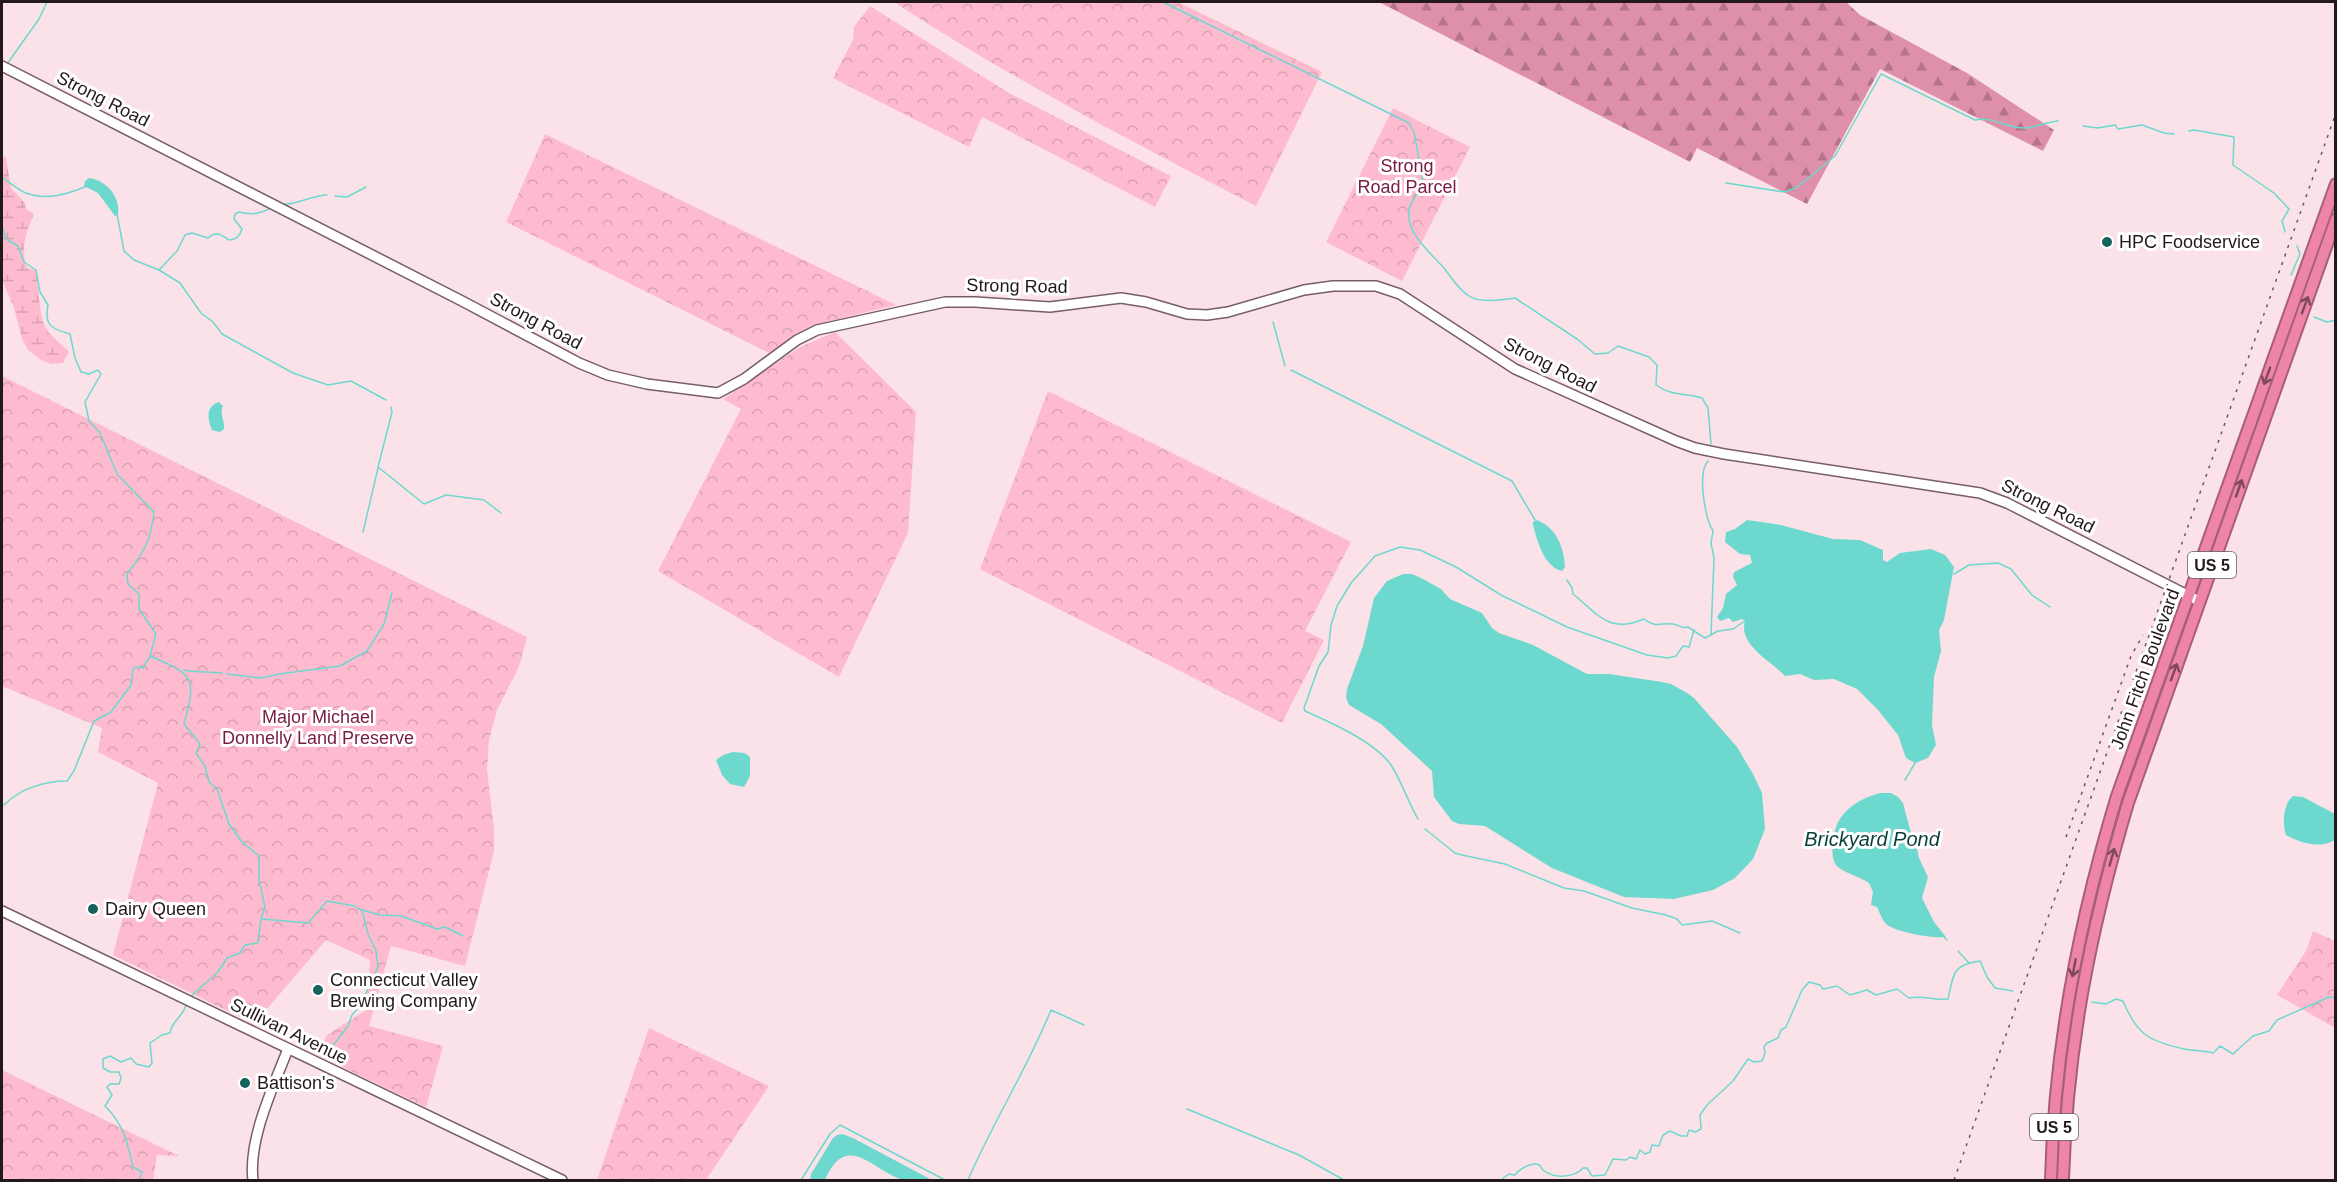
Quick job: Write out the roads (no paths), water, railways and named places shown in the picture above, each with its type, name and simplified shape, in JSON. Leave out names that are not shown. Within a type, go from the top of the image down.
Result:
[{"type":"highway","name":"John Fitch Boulevard","points":[[2051,1180],[2070,1074],[2077,1014],[2098,914],[2127,803],[2194,598],[2336,184]]},
{"type":"highway","name":"John Fitch Boulevard","points":[[2063,1180],[2058,1144],[2058,1076],[2067,1005],[2086,910],[2117,796],[2336,219]]},
{"type":"highway","points":[[2086,910],[2098,914]]},
{"type":"street","name":"Strong Road","points":[[2,66],[579,363],[619,379],[718,393],[744,379],[797,340],[817,330],[945,302],[1050,307],[1121,298],[1146,302],[1187,314],[1207,315],[1228,312],[1304,290],[1333,286],[1376,286],[1400,294],[1503,363],[1528,376],[1695,448],[1980,493],[2007,503],[2194,598]]},
{"type":"street","name":"Sullivan Avenue","points":[[2,911],[562,1180]]},
{"type":"street","points":[[253,1180],[254,1142],[288,1049]]},
{"type":"water","points":[[89,178],[101,182],[115,196],[118,215],[115,216],[98,193],[84,186],[85,181]]},
{"type":"water","points":[[219,402],[223,406],[224,426],[220,432],[212,430],[209,421],[210,409]]},
{"type":"water","points":[[1537,520],[1550,528],[1558,539],[1565,567],[1562,571],[1550,564],[1542,552],[1533,525],[1533,522]]},
{"type":"water","points":[[1747,520],[1781,525],[1833,539],[1860,540],[1883,550],[1883,560],[1887,562],[1900,553],[1931,549],[1945,555],[1954,567],[1944,620],[1939,630],[1941,651],[1934,677],[1932,725],[1936,745],[1928,758],[1915,763],[1906,758],[1898,735],[1857,689],[1834,679],[1814,680],[1800,674],[1785,676],[1751,645],[1744,630],[1745,621],[1742,619],[1733,622],[1729,618],[1720,621],[1717,617],[1723,608],[1726,594],[1737,585],[1733,577],[1734,572],[1752,563],[1750,555],[1740,554],[1725,542],[1726,532],[1735,529]]},
{"type":"water","points":[[1403,574],[1412,574],[1421,578],[1441,589],[1450,599],[1482,613],[1492,628],[1499,633],[1533,645],[1587,674],[1609,674],[1671,684],[1694,698],[1737,747],[1762,793],[1765,829],[1753,859],[1735,878],[1713,890],[1674,899],[1624,897],[1552,868],[1485,826],[1459,824],[1452,821],[1434,797],[1432,771],[1381,724],[1349,705],[1346,698],[1347,689],[1363,646],[1374,598],[1387,581]]},
{"type":"water","points":[[733,752],[745,753],[750,757],[750,776],[744,787],[730,784],[722,775],[716,760]]},
{"type":"water","name":"Brickyard Pond","points":[[1880,793],[1891,793],[1903,803],[1919,858],[1928,877],[1922,898],[1934,922],[1946,937],[1915,934],[1890,927],[1882,918],[1877,907],[1871,905],[1873,892],[1869,883],[1842,870],[1835,863],[1832,851],[1834,833],[1842,816],[1854,804]]},
{"type":"water","points":[[2293,796],[2303,797],[2335,814],[2335,840],[2323,844],[2310,844],[2286,835],[2284,814]]},
{"type":"water","points":[[843,1134],[932,1180],[904,1180],[851,1155],[842,1157],[833,1165],[825,1180],[810,1180],[811,1174],[833,1138]]},
{"type":"waterway","points":[[7,64],[39,19],[47,2]]},
{"type":"waterway","points":[[1163,2],[1409,123],[1414,132],[1424,187],[1414,198],[1409,209],[1412,230],[1459,287],[1469,296],[1479,300],[1515,298],[1577,339],[1595,354],[1608,353],[1618,346],[1649,357],[1657,365],[1656,385],[1673,393],[1702,398],[1708,408],[1711,444]]},
{"type":"waterway","points":[[1726,183],[1784,192],[1796,188],[1835,156],[1881,74],[1975,120],[1989,120],[2019,128],[2058,121]]},
{"type":"waterway","points":[[2083,126],[2098,128],[2115,125],[2118,129],[2142,125],[2174,134]]},
{"type":"waterway","points":[[2189,131],[2234,137],[2233,165],[2274,193],[2289,209],[2282,221],[2285,232]]},
{"type":"waterway","points":[[2,177],[23,192],[42,196],[65,194],[87,186]]},
{"type":"waterway","points":[[335,196],[347,197],[366,187]]},
{"type":"waterway","points":[[282,204],[327,195]]},
{"type":"waterway","points":[[159,270],[177,251],[185,235],[192,233],[208,238],[218,234],[229,240],[234,239],[239,236],[242,229],[234,219],[235,214],[239,212],[254,214],[269,209]]},
{"type":"waterway","points":[[117,214],[124,251],[134,260],[159,270],[180,283],[201,313],[213,322],[222,334],[293,373],[328,385],[351,381],[386,400]]},
{"type":"waterway","points":[[2,226],[6,239],[18,246],[24,262],[36,270],[40,292],[48,305],[48,322],[54,328],[70,334],[75,358],[81,372],[89,374],[98,370],[101,374],[85,402],[89,421],[100,433],[117,474],[154,512],[146,545],[127,574],[128,584],[139,594],[139,609],[156,634],[150,656],[176,668],[188,679],[191,686],[184,724],[200,744],[196,753],[205,766],[209,782],[217,789],[229,824],[242,842],[259,856],[259,879],[265,907],[258,943],[245,945],[240,953],[227,958],[218,972],[189,998]]},
{"type":"waterway","points":[[2291,275],[2300,254],[2297,246]]},
{"type":"waterway","points":[[2314,317],[2327,322],[2336,320]]},
{"type":"waterway","points":[[1273,322],[1285,366]]},
{"type":"waterway","points":[[1291,370],[1512,481],[1535,520]]},
{"type":"waterway","points":[[391,407],[392,412],[378,467],[424,504],[446,495],[484,500],[501,513]]},
{"type":"waterway","points":[[1708,461],[1703,475],[1703,485],[1705,506],[1713,531],[1711,635]]},
{"type":"waterway","points":[[363,532],[378,468]]},
{"type":"waterway","points":[[1418,819],[1395,772],[1384,757],[1363,741],[1305,711],[1304,708],[1319,666],[1328,652],[1331,625],[1337,606],[1351,583],[1375,556],[1400,547],[1420,550],[1456,567],[1501,595],[1567,627],[1647,655],[1668,658],[1676,656],[1683,646],[1689,647],[1694,630]]},
{"type":"waterway","points":[[1954,574],[1969,565],[1998,563],[2011,569],[2032,595],[2050,607]]},
{"type":"waterway","points":[[1567,580],[1573,594],[1598,615],[1613,623],[1632,623],[1644,619],[1656,624],[1675,624],[1684,628],[1688,627],[1705,638],[1718,631],[1733,629],[1745,621]]},
{"type":"waterway","points":[[227,674],[261,678],[340,666],[367,651],[384,624],[392,593]]},
{"type":"waterway","points":[[4,805],[18,794],[34,787],[50,782],[67,781],[74,771],[94,721],[111,712],[131,685],[133,669],[143,668],[150,656]]},
{"type":"waterway","points":[[184,670],[222,673]]},
{"type":"waterway","points":[[1905,780],[1915,763]]},
{"type":"waterway","points":[[1425,829],[1455,853],[1505,864],[1564,888],[1584,891],[1632,908],[1666,915],[1677,919],[1682,925],[1712,921],[1740,933]]},
{"type":"waterway","points":[[262,919],[308,923],[327,901],[355,906],[380,915],[401,916],[437,929],[445,927],[463,936]]},
{"type":"waterway","points":[[329,1051],[360,1006],[378,967],[376,951],[368,934],[362,910]]},
{"type":"waterway","points":[[1943,936],[1947,940]]},
{"type":"waterway","points":[[1958,951],[1969,963]]},
{"type":"waterway","points":[[1503,1180],[1509,1174],[1515,1175],[1524,1167],[1533,1164],[1558,1176],[1574,1174],[1583,1168],[1587,1168],[1592,1176],[1605,1175],[1613,1159],[1626,1160],[1630,1157],[1636,1159],[1640,1150],[1645,1154],[1650,1152],[1652,1145],[1659,1146],[1663,1135],[1670,1131],[1687,1136],[1689,1130],[1695,1132],[1701,1129],[1700,1115],[1707,1105],[1733,1081],[1748,1059],[1754,1062],[1762,1061],[1765,1053],[1764,1047],[1778,1038],[1781,1030],[1786,1027],[1802,990],[1809,982],[1820,985],[1823,989],[1837,986],[1850,995],[1867,990],[1876,995],[1897,989],[1909,998],[1948,999],[1953,977],[1959,968],[1980,961],[1995,988],[2013,991]]},
{"type":"waterway","points":[[2092,1002],[2106,1004],[2116,999],[2123,1001],[2139,1029],[2162,1043],[2213,1053],[2220,1046],[2233,1054],[2253,1036],[2269,1031],[2277,1020],[2329,997],[2336,998]]},
{"type":"waterway","points":[[139,1180],[142,1172],[133,1167],[121,1127],[105,1106],[112,1095],[107,1087],[110,1084],[119,1084],[121,1078],[119,1072],[110,1072],[103,1068],[103,1059],[110,1056],[121,1062],[131,1058],[136,1064],[149,1067],[152,1063],[150,1043],[170,1033],[186,1005]]},
{"type":"waterway","points":[[968,1180],[1051,1010],[1084,1025]]},
{"type":"waterway","points":[[1187,1109],[1299,1155],[1344,1180]]},
{"type":"waterway","points":[[801,1180],[830,1134],[840,1125],[945,1180]]},
{"type":"railway","points":[[1954,1180],[2336,113]]},
{"type":"railway","points":[[2066,837],[2131,656],[2143,635]]},
{"type":"place","name":"HPC Foodservice","points":[[2107,242]]},
{"type":"place","name":"Dairy Queen","points":[[93,909]]},
{"type":"place","name":"Connecticut Valley Brewing Company","points":[[318,990]]},
{"type":"place","name":"Battison's","points":[[245,1083]]},
{"type":"park label","name":"Strong Road Parcel","points":[[1407,176]]},
{"type":"park label","name":"Major Michael Donnelly Land Preserve","points":[[318,727]]}]
